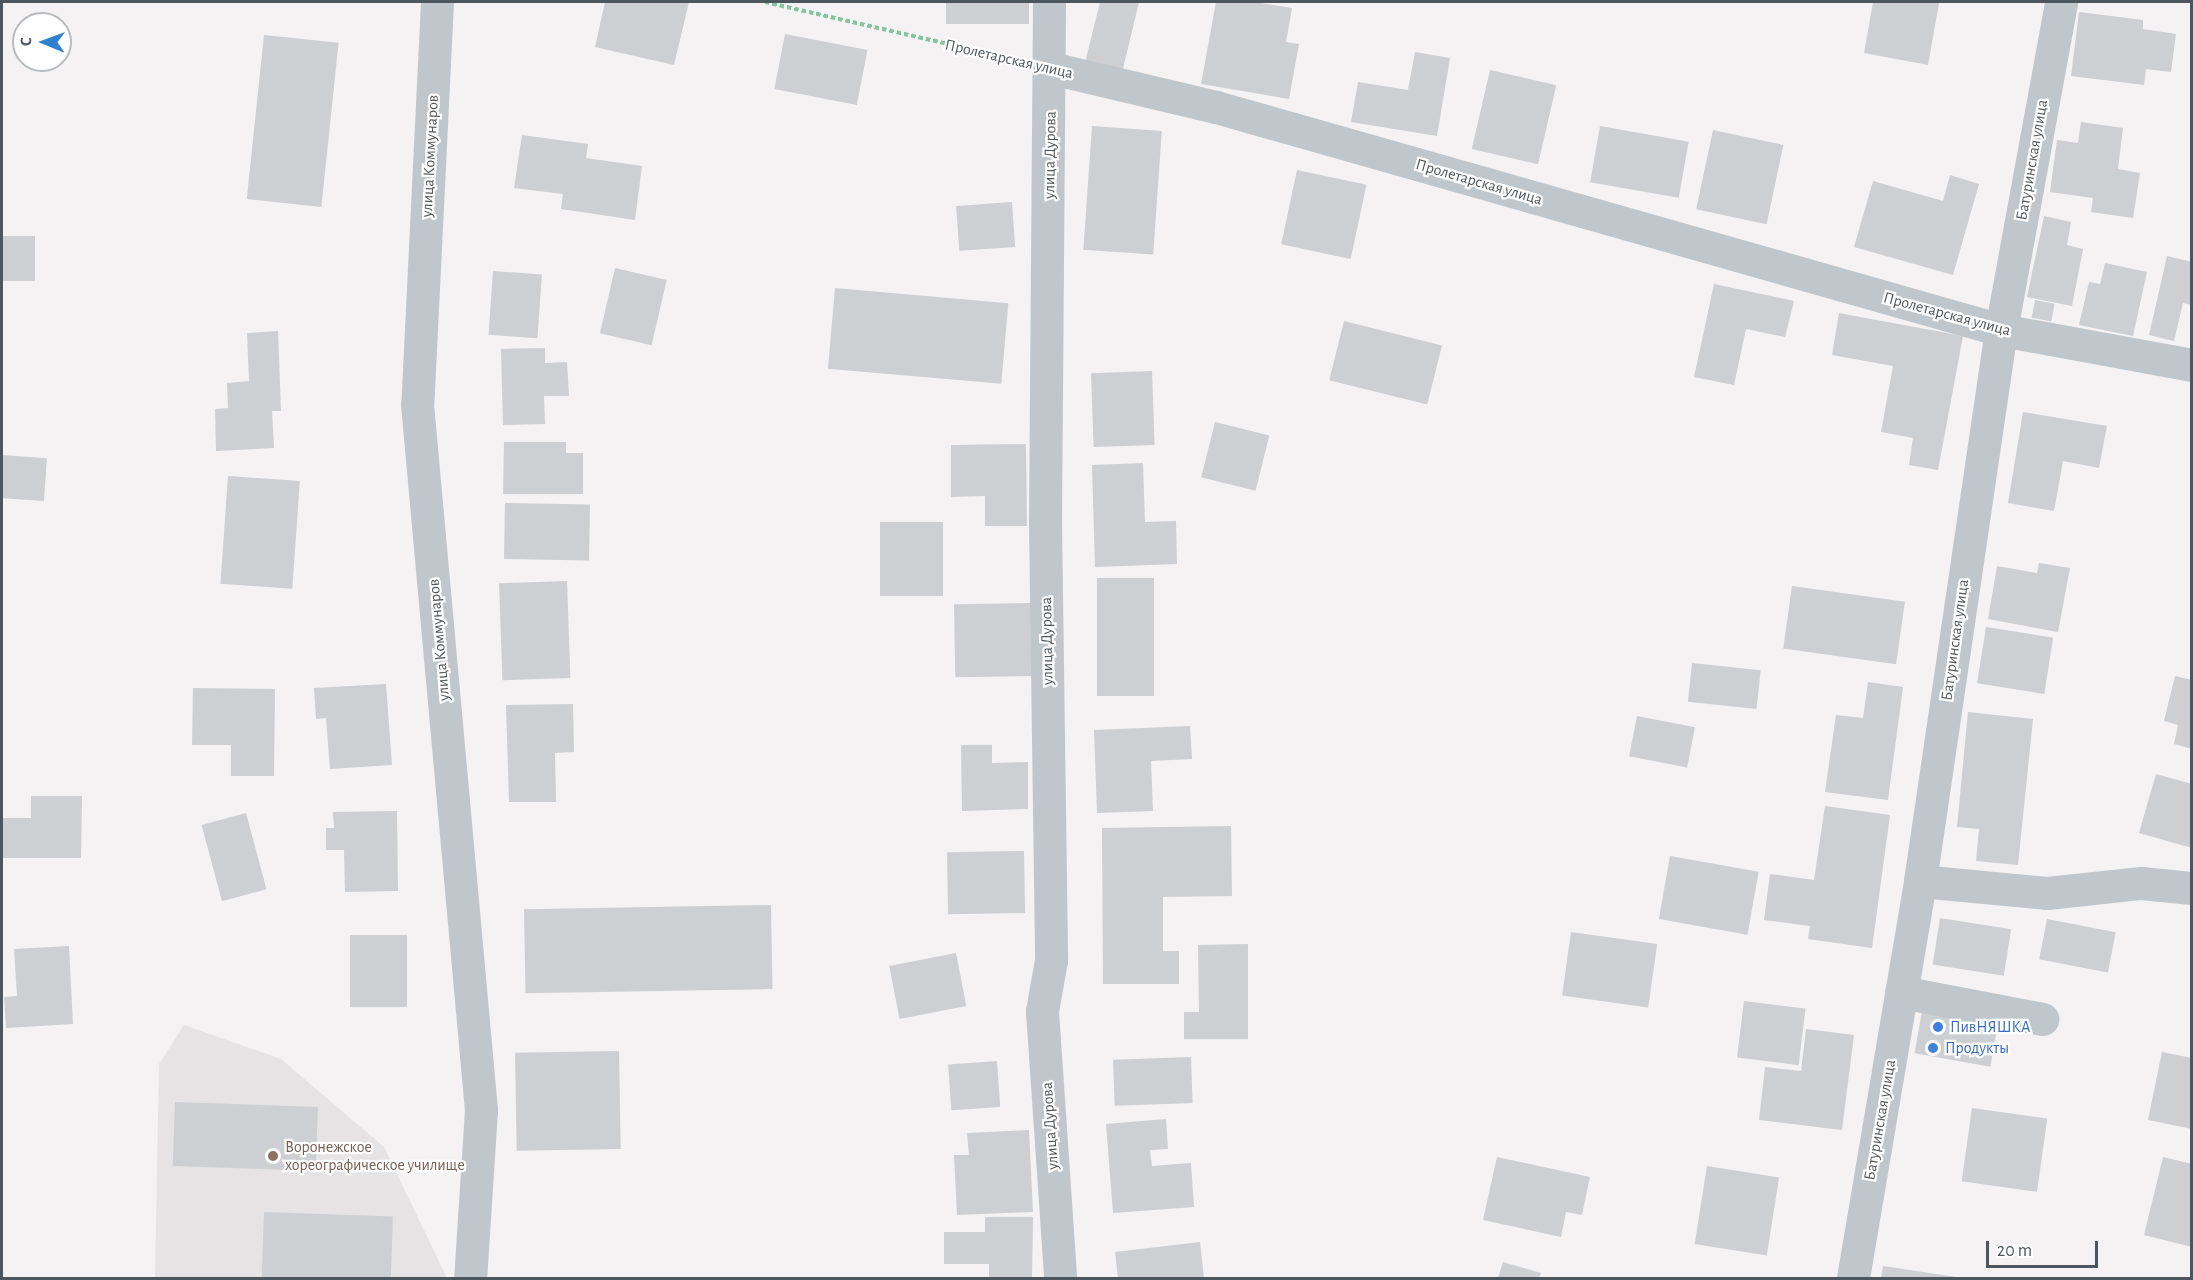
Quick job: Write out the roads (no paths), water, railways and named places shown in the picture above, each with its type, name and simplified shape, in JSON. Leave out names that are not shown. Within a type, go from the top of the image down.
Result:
[{"type":"street","name":"улица Коммунаров","points":[[437,2],[417,404],[481,1110],[470,1278]]},
{"type":"street","name":"улица Дурова","points":[[1049,2],[1051,68],[1045,522],[1051,960],[1042,1011],[1060,1278]]},
{"type":"street","name":"Батуринская улица","points":[[1853,1278],[1920,880],[2001,330],[2061,2]]},
{"type":"street","name":"Пролетарская улица","points":[[1051,68],[1216,107],[2001,330],[2192,365]]},
{"type":"street","points":[[1920,880],[2047,893],[2141,883],[2192,888]]},
{"type":"street","points":[[1901,992],[2042,1019]]},
{"type":"place","name":"ПивНЯШКА","points":[[1938,1027]]},
{"type":"place","name":"Продукты","points":[[1933,1048]]},
{"type":"place","name":"Воронежское хореографическое училище","points":[[273,1156]]}]
